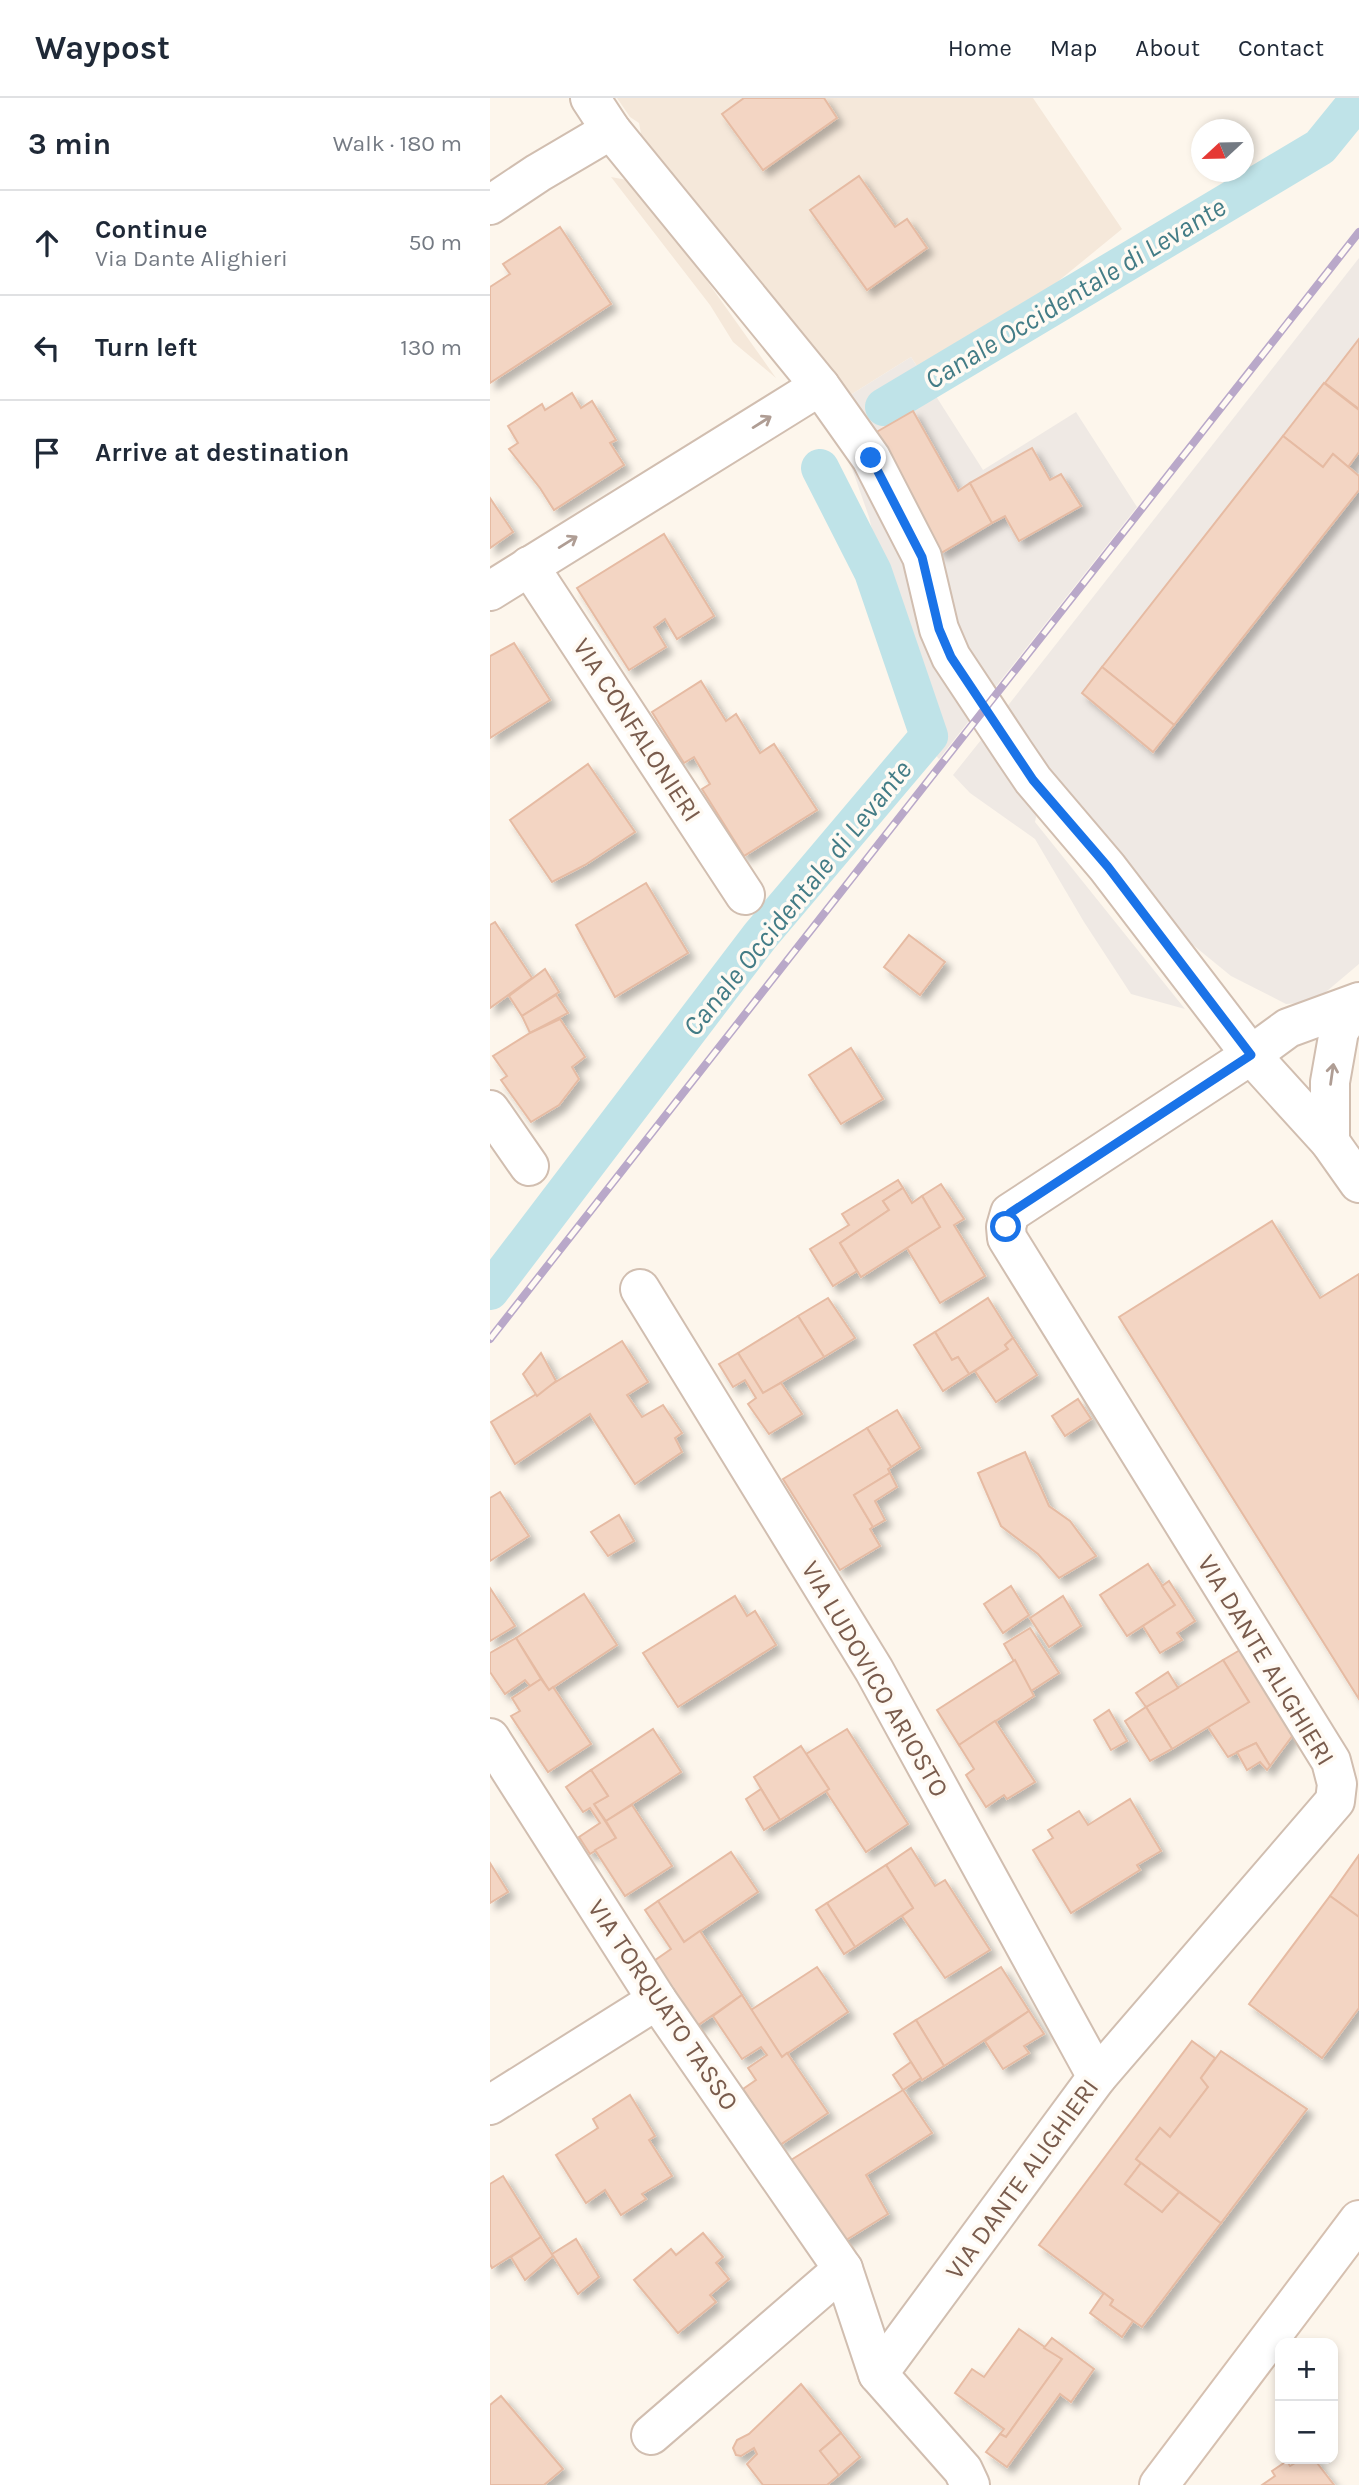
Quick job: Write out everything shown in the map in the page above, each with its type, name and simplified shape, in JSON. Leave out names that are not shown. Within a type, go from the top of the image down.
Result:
[{"type":"street","points":[[590,98],[611,130],[820,386],[871,458],[922,557],[939,629],[951,657],[1033,780],[1108,867],[1251,1055],[1330,1142],[1359,1183]]},
{"type":"street","points":[[490,205],[611,130]]},
{"type":"street","points":[[490,592],[820,386]]},
{"type":"street","name":"VIA CONFALONIERI","points":[[529,566],[745,895]]},
{"type":"street","points":[[1330,1142],[1330,1082],[1339,1031],[1359,1002]]},
{"type":"street","name":"VIA DANTE ALIGHIERI","points":[[878,2374],[1097,2077],[1335,1801],[1337,1784],[1331,1762],[1007,1238],[1006,1227],[1010,1213],[1288,1028],[1359,1002]]},
{"type":"street","points":[[490,1110],[529,1166]]},
{"type":"street","name":"VIA LUDOVICO ARIOSTO","points":[[640,1290],[874,1670],[1097,2077]]},
{"type":"street","name":"VIA TORQUATO TASSO","points":[[490,1738],[657,2000],[843,2269],[878,2374],[963,2470],[970,2485]]},
{"type":"street","points":[[490,2105],[657,2000]]},
{"type":"street","points":[[1159,2485],[1359,2220]]},
{"type":"street","points":[[651,2434],[843,2269]]},
{"type":"shaded area","points":[[617,98],[1033,98],[1122,229],[930,386],[911,357],[844,399],[643,144],[639,123],[630,117]]},
{"type":"shaded area","points":[[611,177],[627,180],[651,202],[776,378],[733,342],[710,305]]},
{"type":"shaded area","points":[[1359,258],[1359,964],[1314,1002],[1286,1004],[1231,976],[1160,918],[995,722]]},
{"type":"shaded area","points":[[911,357],[983,470],[1076,412],[1137,507],[939,759],[916,733],[902,654],[869,517],[842,440],[844,399]]},
{"type":"shaded area","points":[[981,740],[1039,803],[1035,822],[1185,1009],[1131,994],[1035,839],[970,793],[953,775]]},
{"type":"building","points":[[744,98],[824,98],[837,118],[763,170],[722,114]]},
{"type":"building","points":[[859,176],[895,227],[907,219],[927,248],[867,290],[810,210]]},
{"type":"building","points":[[560,227],[611,304],[490,383],[490,287],[510,274],[503,264]]},
{"type":"building","points":[[1359,339],[1359,409],[1325,383]]},
{"type":"building","points":[[1324,383],[1359,410],[1359,452],[1348,467],[1333,454],[1323,467],[1283,436]]},
{"type":"building","points":[[572,393],[581,408],[592,401],[616,440],[610,443],[624,465],[554,510],[509,449],[518,443],[508,426],[542,404],[545,410]]},
{"type":"building","points":[[913,411],[958,491],[970,483],[992,523],[941,553],[873,434]]},
{"type":"building","points":[[1283,436],[1323,467],[1333,454],[1359,476],[1359,490],[1174,725],[1102,667]]},
{"type":"building","points":[[1032,448],[1050,480],[1061,474],[1081,506],[1019,541],[1005,516],[992,523],[970,483]]},
{"type":"building","points":[[490,498],[513,532],[490,548]]},
{"type":"building","points":[[664,534],[714,616],[677,639],[665,619],[654,627],[666,647],[629,670],[577,588]]},
{"type":"building","points":[[514,643],[550,700],[490,738],[490,656]]},
{"type":"building","points":[[1102,667],[1174,725],[1153,752],[1082,693]]},
{"type":"building","points":[[701,681],[726,721],[736,714],[760,753],[774,744],[817,810],[744,856],[702,789],[710,784],[694,757],[684,763],[652,712]]},
{"type":"building","points":[[588,764],[635,832],[585,865],[552,882],[510,820]]},
{"type":"building","points":[[646,883],[688,953],[615,997],[576,925]]},
{"type":"building","points":[[495,922],[532,978],[490,1008],[490,925]]},
{"type":"building","points":[[909,935],[945,962],[920,995],[884,967]]},
{"type":"building","points":[[545,969],[559,992],[522,1016],[509,996]]},
{"type":"building","points":[[556,995],[568,1013],[530,1033],[522,1016]]},
{"type":"building","points":[[560,1019],[585,1057],[572,1067],[579,1079],[559,1105],[531,1122],[501,1080],[507,1076],[493,1056],[530,1033]]},
{"type":"building","points":[[851,1048],[883,1099],[841,1124],[809,1075]]},
{"type":"building","points":[[898,1180],[903,1188],[883,1201],[889,1210],[840,1243],[857,1271],[833,1286],[810,1249],[849,1225],[842,1214]]},
{"type":"building","points":[[941,1184],[964,1219],[954,1225],[985,1276],[940,1303],[907,1248],[940,1227],[922,1196]]},
{"type":"building","points":[[903,1188],[912,1203],[922,1196],[940,1227],[861,1277],[840,1243],[889,1210],[883,1201]]},
{"type":"building","points":[[1272,1221],[1320,1298],[1359,1274],[1359,1699],[1119,1317]]},
{"type":"building","points":[[828,1298],[855,1338],[824,1357],[798,1316]]},
{"type":"building","points":[[988,1298],[1013,1338],[1005,1345],[1008,1349],[969,1374],[958,1357],[952,1360],[935,1332]]},
{"type":"building","points":[[798,1316],[824,1357],[763,1393],[738,1353]]},
{"type":"building","points":[[935,1332],[952,1360],[958,1357],[969,1374],[943,1391],[914,1345]]},
{"type":"building","points":[[1013,1338],[1037,1375],[996,1402],[975,1371],[1008,1349],[1005,1345]]},
{"type":"building","points":[[622,1341],[648,1382],[627,1395],[642,1417],[663,1405],[682,1433],[675,1438],[682,1452],[635,1484],[590,1414],[515,1464],[491,1422]]},
{"type":"building","points":[[541,1353],[556,1381],[537,1396],[523,1374]]},
{"type":"building","points":[[738,1353],[763,1393],[781,1383],[802,1414],[769,1434],[748,1404],[756,1398],[745,1380],[733,1387],[719,1364]]},
{"type":"building","points":[[1078,1399],[1091,1419],[1065,1436],[1052,1416]]},
{"type":"building","points":[[897,1410],[920,1448],[891,1467],[867,1428]]},
{"type":"building","points":[[867,1428],[891,1467],[888,1469],[890,1473],[854,1495],[873,1527],[870,1529],[880,1546],[840,1570],[783,1479]]},
{"type":"building","points":[[1025,1452],[1049,1506],[1070,1521],[1096,1556],[1059,1578],[1038,1554],[1001,1526],[978,1473]]},
{"type":"building","points":[[890,1473],[897,1487],[875,1501],[885,1520],[873,1527],[854,1495]]},
{"type":"building","points":[[500,1492],[529,1536],[490,1561],[490,1498]]},
{"type":"building","points":[[619,1515],[634,1541],[608,1556],[591,1532]]},
{"type":"building","points":[[1148,1564],[1175,1605],[1127,1636],[1100,1595]]},
{"type":"building","points":[[1169,1581],[1195,1621],[1177,1633],[1182,1640],[1160,1653],[1143,1626],[1175,1605],[1162,1586]]},
{"type":"building","points":[[1011,1586],[1029,1615],[1003,1633],[984,1604]]},
{"type":"building","points":[[490,1588],[515,1626],[490,1641]]},
{"type":"building","points":[[584,1594],[617,1645],[549,1690],[516,1638]]},
{"type":"building","points":[[735,1596],[747,1616],[755,1611],[776,1645],[678,1707],[643,1653]]},
{"type":"building","points":[[1063,1596],[1081,1626],[1049,1647],[1030,1618]]},
{"type":"building","points":[[1030,1628],[1059,1673],[1031,1691],[1004,1644]]},
{"type":"building","points":[[516,1638],[541,1679],[530,1686],[525,1680],[505,1694],[490,1672],[490,1653]]},
{"type":"building","points":[[1240,1650],[1293,1735],[1270,1766],[1256,1743],[1228,1757],[1208,1727],[1249,1702],[1223,1660]]},
{"type":"building","points":[[1015,1660],[1034,1696],[959,1745],[937,1710]]},
{"type":"building","points":[[1223,1660],[1249,1702],[1172,1749],[1146,1707]]},
{"type":"building","points":[[1168,1672],[1178,1688],[1146,1707],[1136,1693]]},
{"type":"building","points":[[541,1679],[549,1690],[553,1687],[591,1744],[548,1772],[511,1716],[520,1711],[512,1698]]},
{"type":"building","points":[[1146,1707],[1172,1749],[1150,1761],[1125,1721]]},
{"type":"building","points":[[1109,1710],[1127,1741],[1111,1750],[1094,1720]]},
{"type":"building","points":[[995,1721],[1035,1782],[1007,1799],[1004,1795],[986,1807],[966,1775],[974,1769],[959,1745]]},
{"type":"building","points":[[653,1729],[681,1772],[606,1821],[594,1804],[608,1796],[591,1770]]},
{"type":"building","points":[[847,1729],[908,1824],[866,1852],[826,1791],[829,1789],[806,1754]]},
{"type":"building","points":[[1256,1743],[1270,1766],[1267,1770],[1260,1762],[1247,1770],[1237,1752]]},
{"type":"building","points":[[801,1746],[829,1789],[780,1820],[754,1777]]},
{"type":"building","points":[[591,1770],[608,1796],[594,1804],[616,1838],[590,1854],[579,1837],[600,1823],[590,1808],[583,1812],[566,1787]]},
{"type":"building","points":[[761,1789],[780,1820],[764,1830],[746,1799]]},
{"type":"building","points":[[1130,1799],[1161,1851],[1137,1865],[1140,1870],[1071,1913],[1033,1850],[1053,1838],[1048,1830],[1079,1811],[1088,1825]]},
{"type":"building","points":[[632,1805],[672,1866],[625,1896],[595,1850],[616,1838],[606,1821]]},
{"type":"building","points":[[911,1848],[935,1886],[945,1880],[990,1950],[945,1978],[902,1916],[913,1908],[886,1865]]},
{"type":"building","points":[[731,1852],[758,1892],[684,1942],[658,1901]]},
{"type":"building","points":[[1359,1855],[1359,1917],[1330,1896]]},
{"type":"building","points":[[490,1863],[508,1892],[490,1903]]},
{"type":"building","points":[[886,1865],[913,1908],[855,1947],[827,1903]]},
{"type":"building","points":[[1330,1896],[1359,1917],[1359,2008],[1322,2058],[1249,2004]]},
{"type":"building","points":[[658,1901],[684,1942],[700,1931],[742,1995],[694,2028],[651,1963],[671,1949],[645,1910]]},
{"type":"building","points":[[827,1903],[855,1947],[844,1954],[816,1910]]},
{"type":"building","points":[[817,1967],[848,2012],[782,2057],[751,2010]]},
{"type":"building","points":[[1001,1967],[1029,2011],[944,2066],[916,2020]]},
{"type":"building","points":[[742,1995],[782,2057],[787,2053],[828,2113],[780,2145],[743,2089],[756,2080],[748,2068],[767,2055],[761,2047],[742,2059],[713,2016]]},
{"type":"building","points":[[1029,2011],[1044,2034],[1024,2046],[1029,2053],[1003,2069],[985,2041]]},
{"type":"building","points":[[916,2020],[944,2066],[922,2080],[894,2034]]},
{"type":"building","points":[[1192,2041],[1215,2058],[1201,2078],[1208,2087],[1170,2137],[1160,2128],[1136,2159],[1141,2163],[1125,2184],[1162,2212],[1179,2192],[1221,2223],[1142,2327],[1110,2305],[1113,2300],[1039,2245]]},
{"type":"building","points":[[1221,2051],[1307,2109],[1221,2223],[1136,2159],[1160,2128],[1170,2137],[1208,2087],[1201,2078]]},
{"type":"building","points":[[911,2062],[921,2078],[903,2090],[893,2075]]},
{"type":"building","points":[[903,2090],[932,2133],[866,2175],[888,2214],[843,2242],[791,2160]]},
{"type":"building","points":[[630,2095],[655,2136],[649,2140],[672,2176],[642,2194],[646,2199],[621,2215],[605,2190],[586,2203],[556,2155],[598,2128],[593,2119]]},
{"type":"building","points":[[1141,2163],[1179,2192],[1162,2212],[1125,2184]]},
{"type":"building","points":[[503,2176],[541,2237],[492,2268],[490,2184]]},
{"type":"building","points":[[703,2233],[723,2257],[716,2263],[729,2279],[710,2295],[716,2302],[678,2333],[634,2280],[671,2249],[676,2255]]},
{"type":"building","points":[[541,2237],[553,2256],[525,2280],[511,2257]]},
{"type":"building","points":[[576,2239],[599,2277],[578,2294],[552,2254]]},
{"type":"building","points":[[1104,2293],[1113,2300],[1110,2305],[1133,2321],[1122,2337],[1090,2313]]},
{"type":"building","points":[[1019,2329],[1062,2359],[1006,2437],[1000,2434],[1004,2429],[955,2393],[972,2369],[984,2377]]},
{"type":"building","points":[[1052,2338],[1094,2369],[1071,2402],[1060,2394],[1007,2467],[986,2452],[1000,2434],[1006,2437],[1062,2359],[1044,2348]]},
{"type":"building","points":[[801,2384],[841,2433],[820,2451],[839,2475],[827,2485],[763,2485],[747,2464],[757,2454],[754,2448],[741,2456],[736,2455],[733,2448],[737,2440],[749,2434]]},
{"type":"building","points":[[501,2396],[563,2469],[544,2485],[490,2485],[490,2405]]},
{"type":"building","points":[[841,2433],[860,2457],[839,2475],[820,2451]]},
{"type":"building","points":[[1282,2464],[1318,2464],[1334,2485],[1262,2485],[1275,2476],[1272,2471]]},
{"type":"waterway","name":"Canale Occidentale di Levante","points":[[884,407],[1320,147],[1359,99]]},
{"type":"waterway","name":"Canale Occidentale di Levante","points":[[490,1291],[760,936],[929,736],[873,572],[820,468]]},
{"type":"railway","points":[[490,1339],[1359,232]]},
{"type":"route","points":[[871,458],[922,557],[939,629],[951,657],[971,689],[1033,780],[1108,867],[1251,1055],[1010,1213],[1006,1227]]}]
